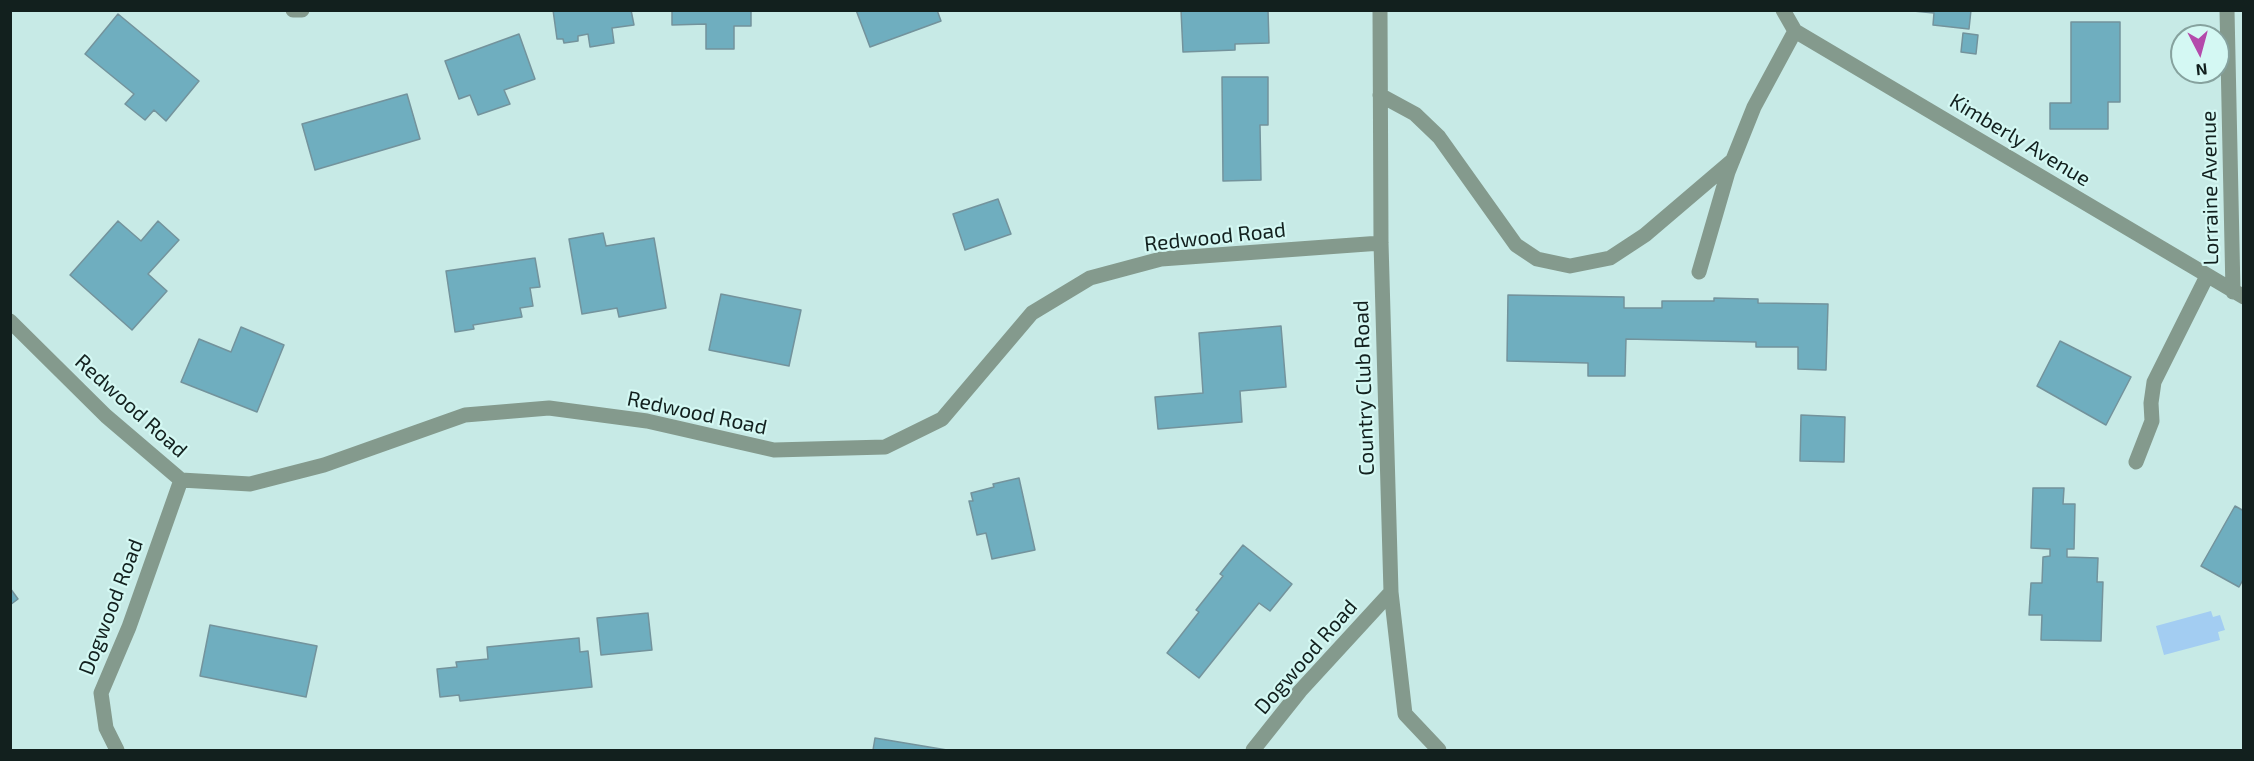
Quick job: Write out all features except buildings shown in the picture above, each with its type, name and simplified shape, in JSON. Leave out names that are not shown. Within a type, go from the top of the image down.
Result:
[{"type":"street","points":[[293,10],[303,10]]},
{"type":"street","name":"Country Club Road","points":[[1380,10],[1381,243],[1391,592],[1405,714],[1439,750]]},
{"type":"street","name":"Kimberly Avenue","points":[[1783,10],[1795,31],[2238,295]]},
{"type":"street","name":"Lorraine Avenue","points":[[2227,10],[2238,295]]},
{"type":"street","points":[[1699,272],[1733,160],[1754,107],[1795,31]]},
{"type":"street","points":[[1380,95],[1415,114],[1439,137],[1516,245],[1537,259],[1569,266],[1610,258],[1646,235],[1733,160]]},
{"type":"street","name":"Redwood Road","points":[[10,321],[106,416],[181,480],[250,484],[324,465],[465,415],[549,408],[647,420],[774,450],[885,447],[942,418],[1032,313],[1090,278],[1161,259],[1381,243]]},
{"type":"street","points":[[2136,462],[2152,421],[2151,403],[2154,382],[2206,276]]},
{"type":"street","name":"Dogwood Road","points":[[117,750],[106,728],[101,693],[129,627],[181,480]]},
{"type":"street","name":"Dogwood Road","points":[[1253,750],[1300,691],[1391,592]]},
{"type":"water","points":[[2211,611],[2213,617],[2220,615],[2225,630],[2218,632],[2220,640],[2164,655],[2156,626]]}]
